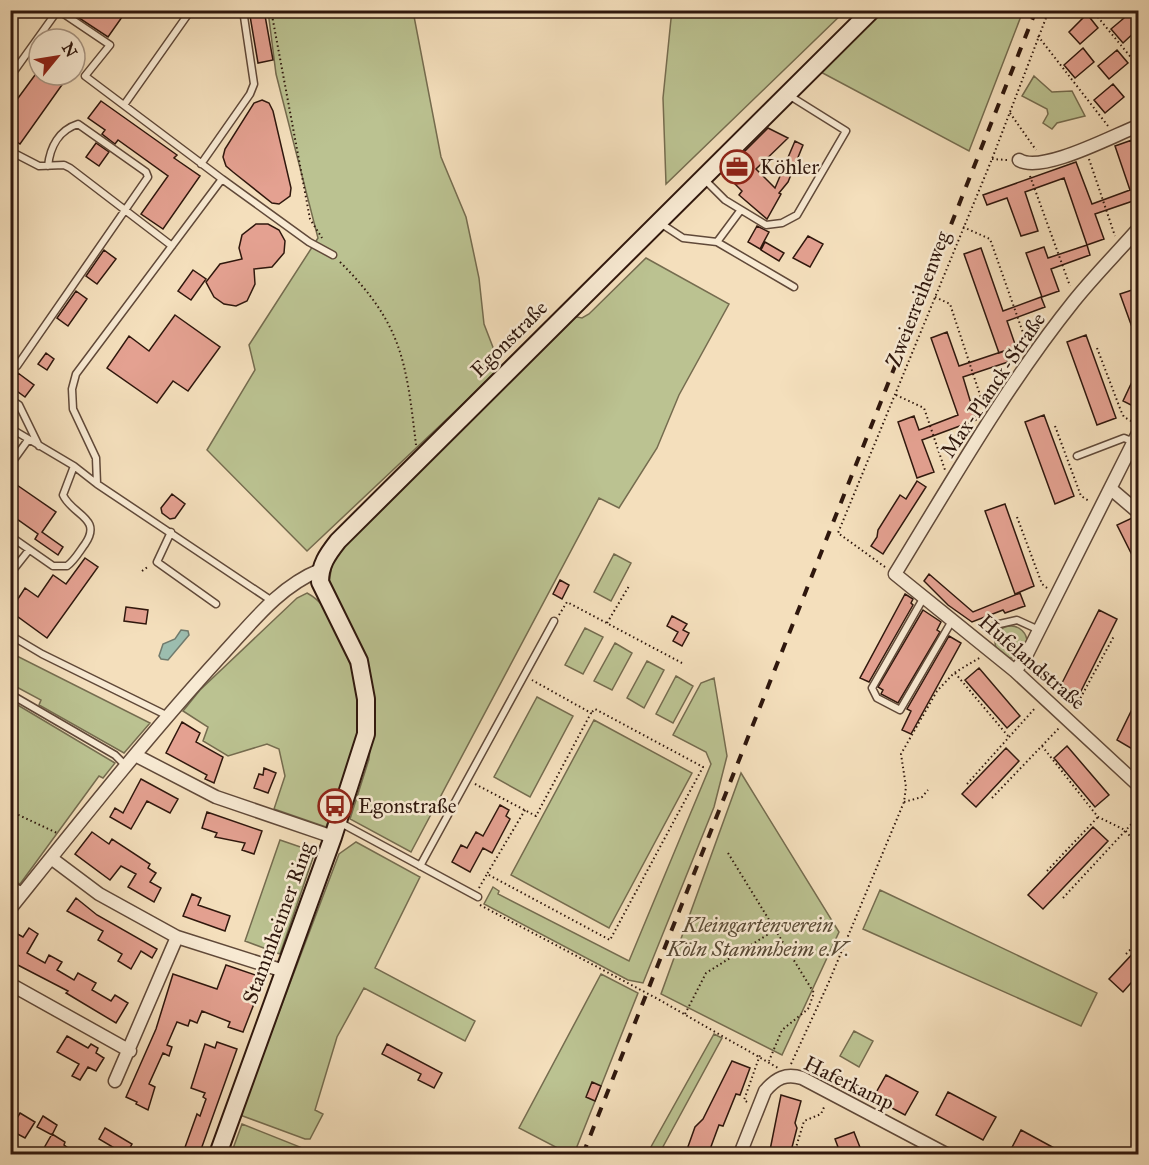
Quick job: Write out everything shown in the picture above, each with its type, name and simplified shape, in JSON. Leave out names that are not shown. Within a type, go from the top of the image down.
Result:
[{"type":"street","name":"Egonstraße","points":[[10,909],[166,715],[272,601],[305,576],[320,570],[326,557],[338,542],[872,10]]},
{"type":"street","points":[[1023,162],[1045,162],[1138,126]]},
{"type":"street","name":"Max-Planck-Straße","points":[[895,574],[989,421],[1032,358],[1075,300],[1138,229]]},
{"type":"street","points":[[1015,671],[1039,630],[1136,438]]},
{"type":"street","points":[[1111,489],[1138,512]]},
{"type":"street","name":"Stammheimer Ring","points":[[218,1155],[336,830],[366,734],[366,699],[358,661],[320,582],[320,570]]},
{"type":"street","name":"Hufelandstraße","points":[[895,574],[1015,671],[1064,723],[1138,785]]},
{"type":"street","points":[[135,755],[216,797],[336,830]]},
{"type":"street","points":[[51,858],[99,894],[177,937],[284,971]]},
{"type":"street","points":[[115,1081],[130,1051],[177,937]]},
{"type":"street","points":[[10,984],[130,1051]]},
{"type":"street","name":"Haferkamp","points":[[740,1155],[757,1106],[772,1083],[787,1075],[802,1078],[946,1155]]},
{"type":"lane","points":[[10,77],[58,10],[110,45],[86,76],[201,164],[309,242],[333,255]]},
{"type":"lane","points":[[124,105],[191,10]]},
{"type":"lane","points":[[201,164],[250,94],[254,84],[243,10]]},
{"type":"lane","points":[[703,178],[725,200],[766,225],[782,223],[797,215],[846,131],[787,93]]},
{"type":"lane","points":[[10,361],[17,366],[126,211],[148,175],[90,130],[78,124],[64,130],[50,150],[48,166]]},
{"type":"lane","points":[[10,151],[30,163],[48,166],[64,165],[70,168],[172,246]]},
{"type":"lane","points":[[97,484],[96,458],[73,408],[72,389],[76,374],[222,179]]},
{"type":"lane","points":[[717,242],[740,211]]},
{"type":"lane","points":[[659,222],[683,238],[717,242],[794,287]]},
{"type":"lane","points":[[10,399],[19,405],[39,446]]},
{"type":"lane","points":[[10,428],[74,466],[97,484],[171,531],[272,601]]},
{"type":"lane","points":[[1077,456],[1124,438],[1136,438]]},
{"type":"lane","points":[[10,465],[28,440]]},
{"type":"lane","points":[[10,536],[53,566],[67,566],[92,535],[90,524],[66,503],[63,495],[74,466]]},
{"type":"lane","points":[[171,531],[157,562],[216,604]]},
{"type":"lane","points":[[10,574],[29,550]]},
{"type":"lane","points":[[924,597],[872,688],[877,698],[900,710],[953,619]]},
{"type":"lane","points":[[996,625],[1017,620],[1039,630]]},
{"type":"lane","points":[[420,866],[554,621]]},
{"type":"lane","points":[[10,635],[42,654],[166,715]]},
{"type":"lane","points":[[10,694],[115,754],[126,766]]},
{"type":"lane","points":[[336,830],[420,866],[476,896]]},
{"type":"lane","points":[[10,885],[24,892]]},
{"type":"path","points":[[271,10],[310,219],[333,255],[366,288],[393,328],[407,381],[416,449],[422,458]]},
{"type":"path","name":"Zweierreihenweg","points":[[895,574],[838,533],[896,395],[962,227],[992,159],[1049,10]]},
{"type":"path","points":[[1092,10],[1138,66]]},
{"type":"path","points":[[1038,36],[1115,135]]},
{"type":"path","points":[[1010,112],[1045,162]]},
{"type":"path","points":[[1085,148],[1120,250]]},
{"type":"path","points":[[992,159],[1023,162],[1075,300]]},
{"type":"path","points":[[962,227],[990,238],[1032,358]]},
{"type":"path","points":[[934,297],[950,304],[989,421]]},
{"type":"path","points":[[1097,348],[1121,411],[1125,417],[1138,424]]},
{"type":"path","points":[[896,395],[924,408],[950,486]]},
{"type":"path","points":[[1055,426],[1081,496],[1101,510]]},
{"type":"path","points":[[1017,516],[1042,584],[1057,595]]},
{"type":"path","points":[[608,624],[629,586]]},
{"type":"path","points":[[554,621],[567,602],[682,663]]},
{"type":"path","points":[[992,798],[1064,723],[1087,691],[1114,636]]},
{"type":"path","points":[[525,810],[476,896],[479,905],[760,1055],[787,1075],[904,802],[906,787],[901,754],[937,692],[955,673],[989,650]]},
{"type":"path","points":[[955,673],[1008,736]]},
{"type":"path","points":[[524,676],[591,713]]},
{"type":"path","points":[[967,784],[1038,705]]},
{"type":"path","points":[[468,780],[536,816],[595,709],[703,767],[610,940],[487,874]]},
{"type":"path","points":[[1042,746],[1098,817],[1125,830],[1138,846]]},
{"type":"path","points":[[904,802],[922,797],[928,790]]},
{"type":"path","points":[[10,811],[67,838]]},
{"type":"path","points":[[1047,871],[1098,817]]},
{"type":"path","points":[[1063,898],[1138,817]]},
{"type":"path","points":[[728,853],[814,993],[808,1010],[782,1030],[769,1061]]},
{"type":"path","points":[[685,1014],[706,973],[776,930]]},
{"type":"path","points":[[1126,954],[1138,942]]},
{"type":"path","points":[[757,1106],[744,1100],[760,1055]]},
{"type":"path","points":[[794,1155],[804,1121],[821,1114],[831,1094]]},
{"type":"green space","points":[[268,11],[413,11],[441,157],[466,217],[479,278],[484,324],[501,368],[307,551],[207,450],[255,370],[249,345],[318,238],[276,74]]},
{"type":"green space","points":[[674,11],[845,11],[666,184],[663,98],[671,19]]},
{"type":"green space","points":[[877,11],[1023,11],[969,151],[817,70]]},
{"type":"green space","points":[[1034,76],[1052,92],[1072,91],[1085,116],[1057,123],[1052,129],[1043,123],[1048,114],[1047,109],[1022,96]]},
{"type":"green space","points":[[646,258],[729,304],[679,395],[657,448],[619,508],[599,498],[411,852],[350,819],[369,759],[374,708],[329,583],[332,565],[340,549],[572,316],[582,318],[589,314]]},
{"type":"green space","points":[[614,554],[631,563],[611,601],[594,592]]},
{"type":"green space","points":[[307,593],[323,606],[339,637],[357,689],[359,712],[352,754],[326,827],[274,809],[285,776],[279,749],[267,744],[228,756],[203,741],[208,727],[183,711],[200,690],[297,598]]},
{"type":"green space","points":[[1011,626],[1022,631],[1027,642],[1022,653],[1011,658],[1000,653],[995,642],[1000,631]]},
{"type":"green space","points":[[585,628],[603,637],[583,674],[565,665]]},
{"type":"green space","points":[[615,643],[632,653],[612,690],[594,681]]},
{"type":"green space","points":[[10,653],[150,723],[124,753],[39,705],[41,700],[11,684]]},
{"type":"green space","points":[[647,661],[664,670],[644,708],[627,698]]},
{"type":"green space","points":[[676,676],[693,686],[673,723],[656,714]]},
{"type":"green space","points":[[714,678],[727,756],[714,807],[643,983],[628,980],[484,904],[493,887],[499,891],[498,894],[629,961],[711,764],[706,752],[673,735],[701,683]]},
{"type":"green space","points":[[537,697],[573,716],[530,797],[494,777]]},
{"type":"green space","points":[[11,701],[115,763],[103,778],[99,776],[20,884],[11,880]]},
{"type":"green space","points":[[594,720],[692,773],[609,928],[511,875]]},
{"type":"green space","name":"Kleingartenverein Köln Stammheim e.V.","points":[[741,773],[839,932],[782,1055],[661,994]]},
{"type":"green space","points":[[280,840],[315,852],[280,954],[245,941]]},
{"type":"green space","points":[[356,842],[420,877],[375,968],[475,1021],[465,1041],[364,988],[337,1037],[315,1110],[323,1114],[310,1139],[305,1139],[240,1115],[339,854]]},
{"type":"green space","points":[[880,890],[1097,993],[1081,1026],[863,929]]},
{"type":"green space","points":[[601,974],[638,993],[574,1154],[569,1154],[519,1128]]},
{"type":"green space","points":[[854,1031],[873,1041],[859,1067],[840,1056]]},
{"type":"green space","points":[[714,1034],[722,1038],[659,1154],[647,1154]]},
{"type":"green space","points":[[242,1124],[305,1149],[302,1154],[231,1154]]},
{"type":"shaded area","points":[[181,630],[188,631],[189,635],[168,660],[161,659],[159,656],[163,644],[175,639]]},
{"type":"building","points":[[80,10],[127,10],[108,37],[76,16]]},
{"type":"building","points":[[249,10],[264,10],[273,60],[258,63]]},
{"type":"building","points":[[1130,13],[1138,22],[1138,29],[1123,43],[1111,29]]},
{"type":"building","points":[[1087,14],[1098,28],[1080,44],[1069,32]]},
{"type":"building","points":[[1083,48],[1094,62],[1075,78],[1064,65]]},
{"type":"building","points":[[1117,50],[1128,63],[1109,79],[1098,66]]},
{"type":"building","points":[[1113,84],[1124,97],[1105,113],[1094,100]]},
{"type":"building","points":[[27,86],[60,87],[20,144],[10,137],[10,109]]},
{"type":"building","points":[[262,100],[269,103],[273,111],[291,188],[290,196],[279,204],[272,203],[233,172],[226,166],[223,157],[225,149],[254,103]]},
{"type":"building","points":[[101,101],[177,155],[174,158],[200,176],[163,229],[141,214],[168,176],[118,140],[115,144],[102,134],[105,130],[88,118]]},
{"type":"building","points":[[768,128],[788,138],[756,169],[775,188],[795,141],[803,145],[788,182],[779,193],[781,194],[767,219],[739,195],[742,191],[731,180],[734,176],[727,169]]},
{"type":"building","points":[[1132,140],[1138,159],[1138,211],[1133,201],[1095,214],[1104,239],[1087,245],[1064,178],[1025,192],[1038,231],[1021,236],[1007,198],[987,205],[983,195],[1076,162],[1092,204],[1130,190],[1115,146]]},
{"type":"building","points":[[96,143],[109,152],[99,166],[86,157]]},
{"type":"building","points":[[256,224],[268,224],[279,230],[285,241],[284,253],[272,267],[254,269],[255,284],[247,301],[236,306],[224,304],[214,297],[206,282],[220,264],[242,259],[239,248],[242,235]]},
{"type":"building","points":[[757,226],[769,232],[760,249],[748,242]]},
{"type":"building","points":[[808,236],[823,244],[810,267],[793,258]]},
{"type":"building","points":[[765,242],[784,253],[779,261],[761,250]]},
{"type":"building","points":[[1087,245],[1090,255],[1051,269],[1059,291],[1042,297],[1026,253],[1044,247],[1048,258]]},
{"type":"building","points":[[981,248],[1003,311],[1041,297],[1045,307],[1007,321],[1016,347],[999,353],[964,254]]},
{"type":"building","points":[[104,250],[116,259],[97,284],[86,276]]},
{"type":"building","points":[[193,270],[206,279],[191,300],[178,291]]},
{"type":"building","points":[[1138,288],[1138,341],[1137,341],[1120,294]]},
{"type":"building","points":[[76,291],[87,299],[68,326],[57,318]]},
{"type":"building","points":[[175,315],[220,347],[188,391],[173,381],[157,403],[107,368],[129,336],[149,351]]},
{"type":"building","points":[[947,332],[959,366],[1004,351],[1008,362],[963,377],[976,420],[922,440],[934,472],[917,478],[898,422],[914,416],[919,430],[958,415],[931,338]]},
{"type":"building","points":[[1086,335],[1116,418],[1097,425],[1067,342]]},
{"type":"building","points":[[46,353],[54,359],[47,370],[38,364]]},
{"type":"building","points":[[1138,369],[1138,391],[1131,405],[1123,401]]},
{"type":"building","points":[[18,373],[34,385],[25,397],[10,386]]},
{"type":"building","points":[[1044,415],[1074,496],[1055,504],[1025,422]]},
{"type":"building","points":[[917,481],[926,487],[883,554],[871,546],[877,537],[878,530],[900,495],[906,499]]},
{"type":"building","points":[[14,483],[56,512],[42,532],[63,547],[58,555],[35,539],[38,534],[10,514],[10,488]]},
{"type":"building","points":[[172,494],[185,504],[175,518],[170,519],[162,513],[161,508]]},
{"type":"building","points":[[1005,504],[1034,586],[1015,594],[985,511]]},
{"type":"building","points":[[1132,518],[1138,520],[1138,567],[1117,525]]},
{"type":"building","points":[[85,558],[98,567],[47,638],[10,611],[25,588],[38,597],[53,575],[66,584]]},
{"type":"building","points":[[929,574],[973,612],[1020,593],[1025,606],[1005,613],[1003,610],[972,622],[948,605],[924,581]]},
{"type":"building","points":[[560,580],[569,585],[562,599],[553,594]]},
{"type":"building","points":[[905,594],[913,599],[911,603],[913,605],[869,682],[860,678]]},
{"type":"building","points":[[126,607],[148,610],[146,624],[124,621]]},
{"type":"building","points":[[923,610],[941,622],[937,630],[940,632],[898,703],[881,694],[883,690],[878,687]]},
{"type":"building","points":[[1099,610],[1117,619],[1078,697],[1059,689]]},
{"type":"building","points":[[672,616],[687,624],[683,630],[689,633],[682,646],[673,641],[678,632],[667,626]]},
{"type":"building","points":[[949,636],[961,643],[911,734],[902,730],[911,711],[907,709]]},
{"type":"building","points":[[979,668],[1020,716],[1007,728],[965,680]]},
{"type":"building","points":[[1138,697],[1138,742],[1134,750],[1117,740]]},
{"type":"building","points":[[182,722],[200,733],[196,742],[223,757],[214,783],[205,779],[207,775],[166,753]]},
{"type":"building","points":[[1067,746],[1109,795],[1095,807],[1054,758]]},
{"type":"building","points":[[1006,748],[1019,761],[976,807],[962,794]]},
{"type":"building","points":[[264,768],[276,773],[268,793],[254,788],[259,774],[263,775]]},
{"type":"building","points":[[141,779],[178,799],[170,813],[147,801],[131,829],[110,817],[115,808],[123,813]]},
{"type":"building","points":[[500,805],[509,810],[506,816],[510,819],[492,853],[483,848],[470,872],[452,862],[461,845],[467,848],[476,832],[483,836]]},
{"type":"building","points":[[207,812],[262,831],[254,854],[242,850],[245,843],[215,837],[217,833],[202,828]]},
{"type":"building","points":[[1093,827],[1108,841],[1043,909],[1028,895]]},
{"type":"building","points":[[92,832],[109,844],[112,839],[150,864],[148,868],[156,873],[150,882],[161,888],[154,902],[128,887],[136,874],[121,866],[110,880],[75,854]]},
{"type":"building","points":[[192,894],[201,898],[198,905],[230,916],[225,931],[183,916]]},
{"type":"building","points":[[76,898],[97,915],[157,949],[152,958],[141,951],[131,969],[118,961],[122,954],[98,940],[103,931],[67,911]]},
{"type":"building","points":[[29,928],[38,934],[27,953],[45,963],[49,955],[62,962],[57,970],[74,980],[78,973],[96,983],[92,990],[111,1001],[115,995],[128,1003],[116,1023],[66,993],[68,991],[10,961],[10,938],[14,932],[23,937]]},
{"type":"building","points":[[1138,948],[1138,975],[1123,992],[1109,979]]},
{"type":"building","points":[[226,965],[264,978],[243,1032],[228,1027],[230,1022],[202,1011],[197,1023],[190,1020],[188,1026],[177,1022],[167,1045],[172,1047],[169,1056],[163,1053],[149,1084],[155,1087],[148,1110],[126,1097],[156,1029],[173,974],[217,989]]},
{"type":"building","points":[[67,1036],[88,1048],[91,1044],[98,1048],[96,1053],[104,1058],[96,1071],[88,1067],[80,1080],[72,1076],[79,1064],[57,1052]]},
{"type":"building","points":[[217,1042],[237,1049],[199,1155],[196,1155],[184,1150],[197,1114],[200,1116],[206,1099],[203,1097],[205,1093],[191,1088],[205,1044],[215,1048]]},
{"type":"building","points":[[387,1044],[442,1073],[434,1088],[418,1080],[421,1074],[382,1054]]},
{"type":"building","points":[[732,1061],[750,1068],[740,1095],[736,1094],[723,1126],[719,1125],[709,1152],[685,1155],[695,1127],[703,1119]]},
{"type":"building","points":[[886,1075],[918,1092],[905,1115],[873,1098]]},
{"type":"building","points":[[592,1082],[601,1086],[595,1101],[586,1097]]},
{"type":"building","points":[[948,1092],[996,1117],[983,1140],[936,1115]]},
{"type":"building","points":[[781,1095],[801,1101],[795,1123],[797,1128],[790,1155],[769,1155]]},
{"type":"building","points":[[20,1113],[35,1122],[25,1138],[10,1130]]},
{"type":"building","points":[[43,1116],[57,1125],[52,1135],[37,1127]]},
{"type":"building","points":[[105,1128],[132,1144],[126,1155],[99,1139]]},
{"type":"building","points":[[1021,1130],[1067,1155],[1008,1155]]},
{"type":"building","points":[[854,1132],[863,1155],[841,1155],[835,1139]]},
{"type":"building","points":[[52,1134],[65,1142],[64,1145],[78,1155],[40,1155]]},
{"type":"railway","points":[[583,1154],[1036,10]]},
{"type":"place","name":"Köhler","points":[[737,167]]},
{"type":"place","name":"Egonstraße","points":[[335,806]]}]
